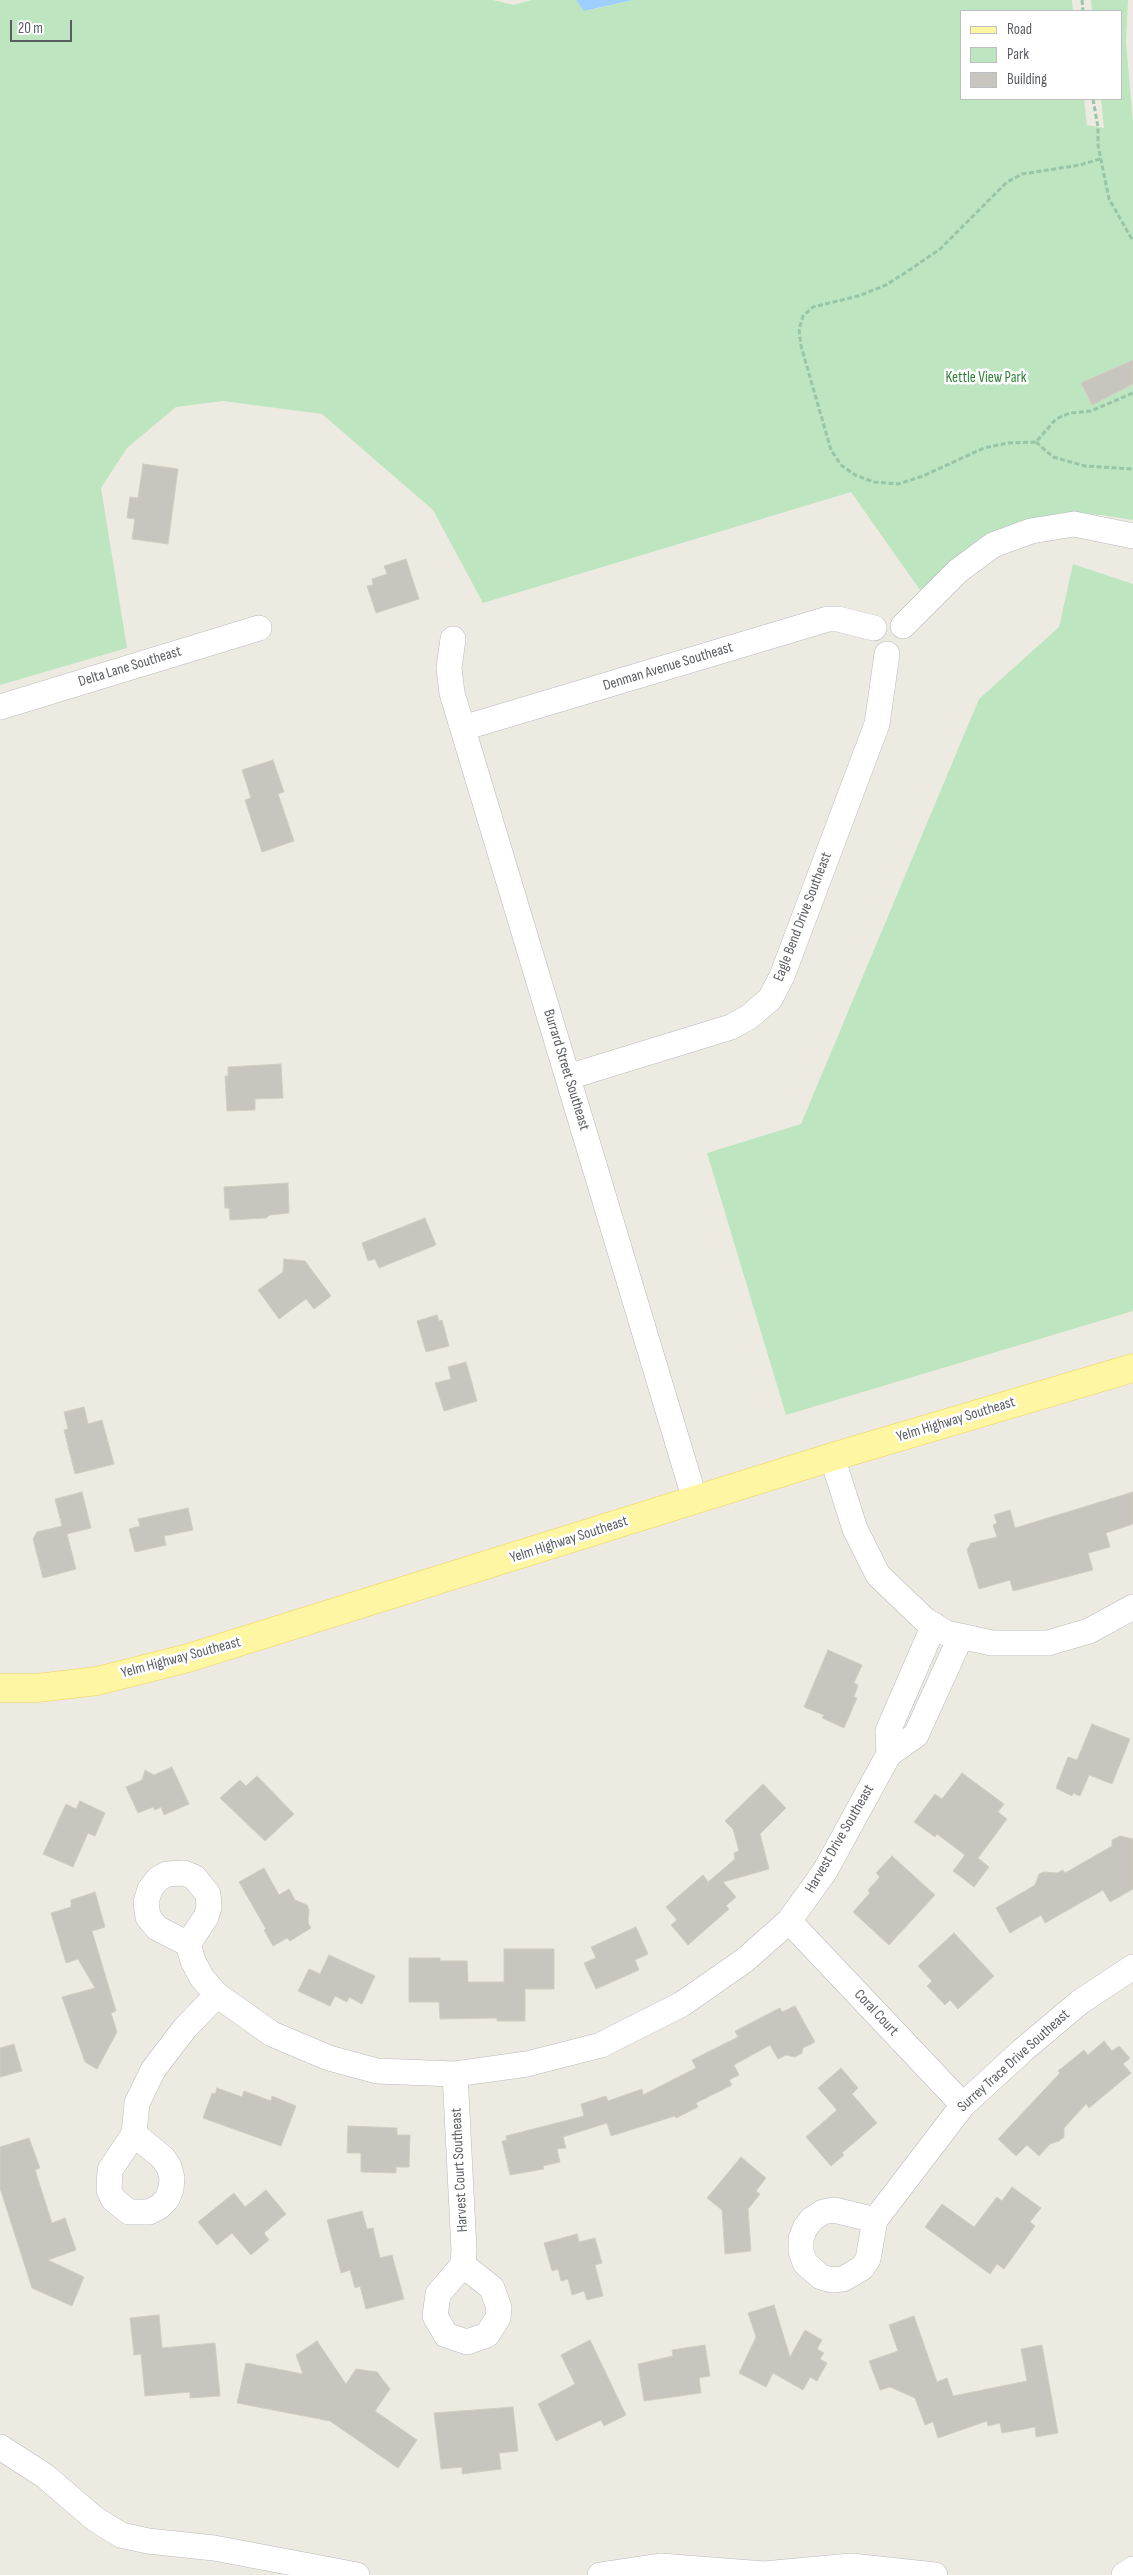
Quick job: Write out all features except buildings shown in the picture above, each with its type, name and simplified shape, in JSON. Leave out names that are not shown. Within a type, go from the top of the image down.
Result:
[{"type":"main road","name":"Yelm Highway Southeast","points":[[0,1688],[36,1688],[97,1681],[188,1658],[832,1457],[1133,1368]]},
{"type":"street","points":[[903,626],[972,558],[1000,542],[1031,532],[1074,524],[1133,536]]},
{"type":"street","name":"Denman Avenue Southeast","points":[[463,728],[828,619],[838,619],[874,628]]},
{"type":"street","points":[[885,620],[898,622],[903,626],[906,632],[904,646],[894,654],[887,654],[875,647],[872,634],[874,628],[885,620]]},
{"type":"street","name":"Delta Lane Southeast","points":[[0,707],[259,628]]},
{"type":"street","name":"Burrard Street Southeast","points":[[453,640],[450,668],[452,693],[695,1500]]},
{"type":"street","name":"Eagle Bend Drive Southeast","points":[[568,1077],[731,1028],[749,1017],[770,999],[782,976],[877,724],[887,654]]},
{"type":"street","points":[[832,1457],[855,1529],[878,1575],[934,1626],[946,1633],[992,1643],[1048,1643],[1089,1631],[1133,1607]]},
{"type":"street","name":"Harvest Drive Southeast","points":[[889,1754],[888,1731],[934,1626]]},
{"type":"street","name":"Harvest Drive Southeast","points":[[188,1944],[193,1961],[202,1978],[217,1995],[272,2034],[330,2058],[376,2071],[455,2074],[527,2064],[601,2045],[682,2004],[744,1960],[789,1921],[825,1871],[889,1754],[916,1735],[961,1636]]},
{"type":"street","name":"Coral Court","points":[[789,1921],[963,2105]]},
{"type":"street","name":"Surrey Trace Drive Southeast","points":[[876,2220],[963,2105],[1023,2050],[1080,2002],[1133,1967]]},
{"type":"street","points":[[134,2134],[137,2103],[153,2070],[185,2028],[217,1995]]},
{"type":"street","name":"Harvest Court Southeast","points":[[455,2074],[464,2250],[463,2265]]},
{"type":"street","points":[[0,2447],[38,2471],[95,2519],[121,2535],[148,2541],[214,2548],[357,2575]]},
{"type":"street","points":[[600,2575],[660,2566],[764,2574],[851,2566],[935,2575]]},
{"type":"street","points":[[1124,2575],[1133,2569]]},
{"type":"path","points":[[1093,100],[1100,159],[1109,199],[1132,236],[1133,241]]},
{"type":"path","points":[[1100,159],[1080,165],[1022,174],[1007,182],[940,249],[886,285],[858,296],[814,307],[803,316],[799,330],[801,346],[831,450],[841,465],[855,475],[874,482],[898,484],[923,476],[984,448],[1008,443],[1036,442],[1056,419],[1070,413],[1091,411],[1133,393]]},
{"type":"path","points":[[1036,442],[1041,449],[1061,459],[1086,466],[1133,469]]},
{"type":"green space","name":"Kettle View Park","points":[[0,0],[493,0],[513,5],[532,0],[576,0],[585,11],[633,0],[1072,0],[1073,10],[960,10],[960,100],[1084,100],[1087,125],[1104,128],[1101,100],[1123,100],[1123,10],[1092,10],[1091,0],[1128,0],[1126,42],[1133,123],[1133,520],[1102,515],[1060,513],[1018,523],[975,542],[920,590],[851,492],[483,603],[433,510],[322,414],[223,401],[176,407],[127,448],[101,488],[127,648],[0,685]]},
{"type":"green space","points":[[1073,564],[1133,584],[1133,1311],[786,1415],[707,1153],[801,1124],[979,699],[1059,627]]},
{"type":"water","points":[[576,0],[633,0],[584,11]]}]
